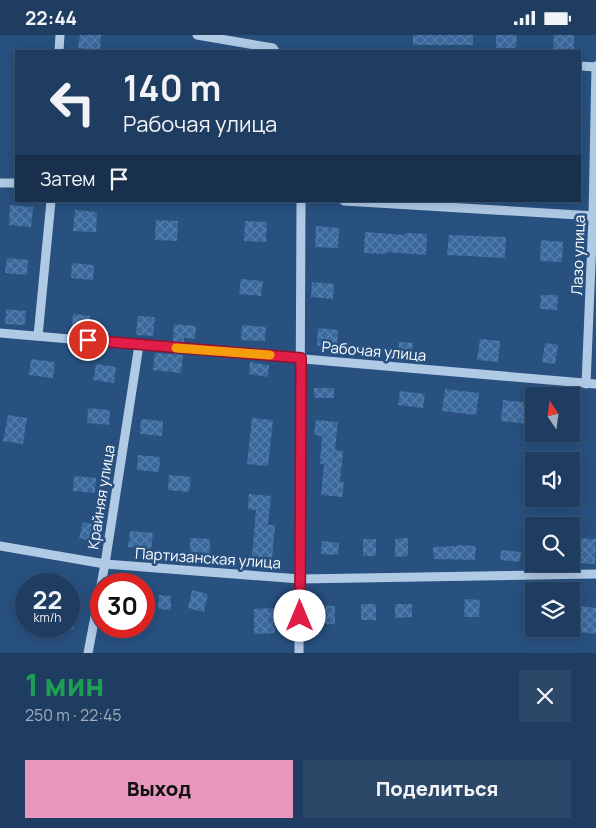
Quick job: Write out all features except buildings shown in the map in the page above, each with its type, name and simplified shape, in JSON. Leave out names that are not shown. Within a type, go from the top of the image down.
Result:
[{"type":"street","points":[[59,50],[60,35]]},
{"type":"street","points":[[197,35],[274,50]]},
{"type":"street","points":[[581,66],[596,67]]},
{"type":"street","name":"Лазо улица","points":[[586,384],[595,216],[596,67]]},
{"type":"street","points":[[0,183],[15,183]]},
{"type":"street","points":[[38,336],[51,202]]},
{"type":"street","points":[[300,653],[301,202]]},
{"type":"street","points":[[361,202],[595,216]]},
{"type":"street","name":"Рабочая улица","points":[[0,333],[596,384]]},
{"type":"street","name":"Крайняя улица","points":[[88,653],[105,564],[139,345]]},
{"type":"street","name":"Партизанская улица","points":[[0,546],[105,564],[300,579],[596,574]]},
{"type":"slow traffic","points":[[176,348],[270,355]]},
{"type":"route","points":[[88,340],[301,358],[300,616]]}]
